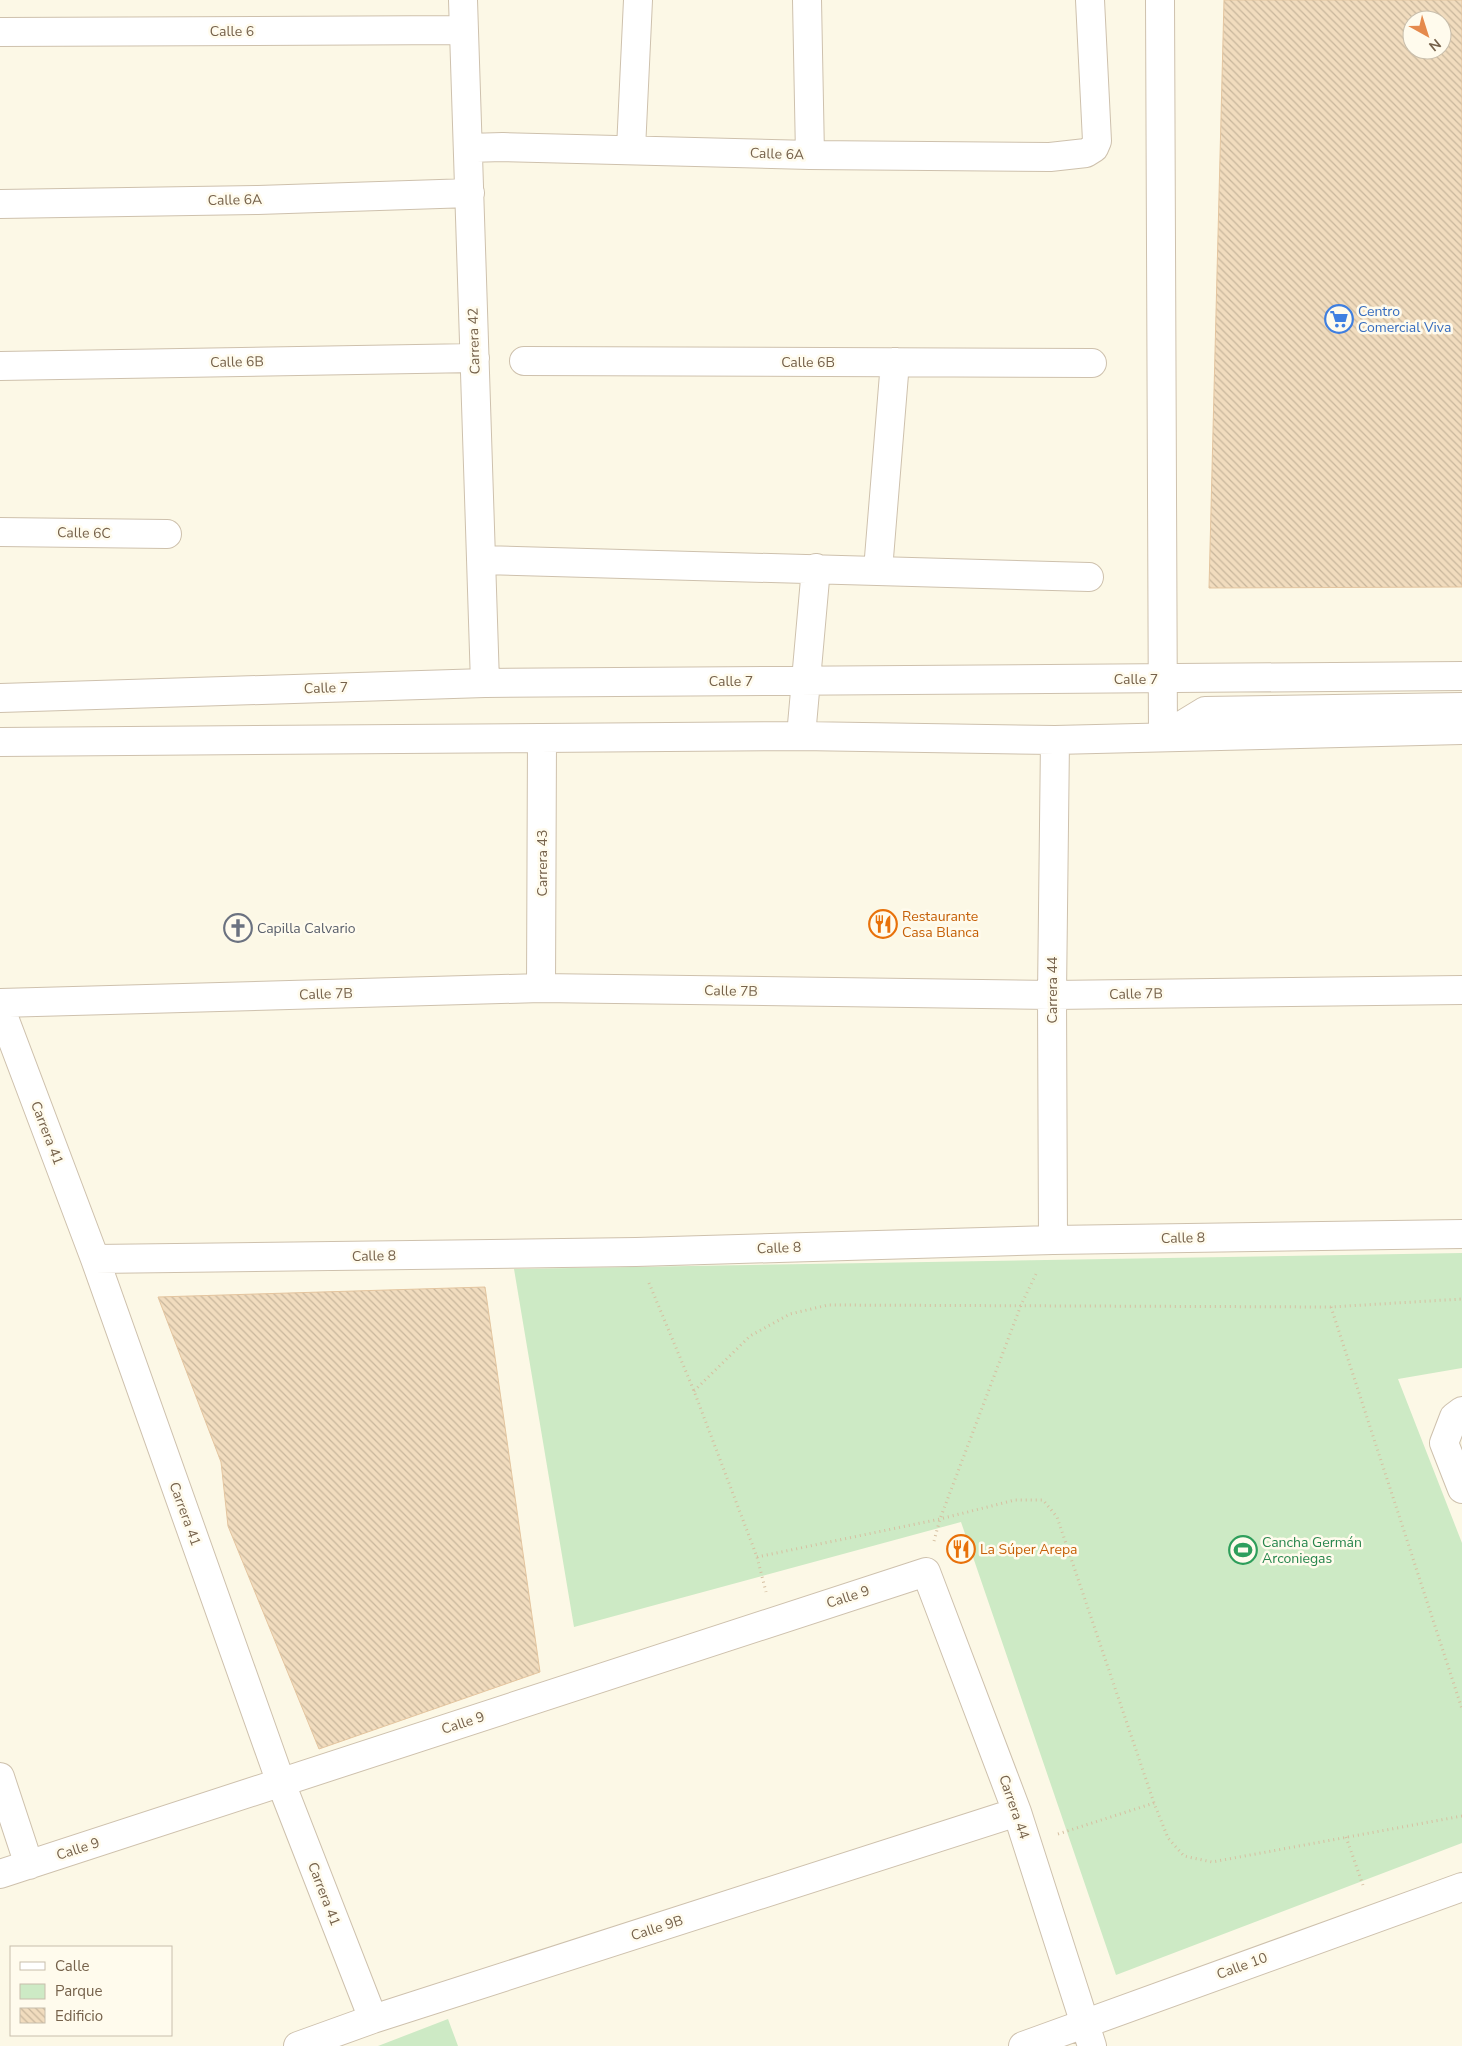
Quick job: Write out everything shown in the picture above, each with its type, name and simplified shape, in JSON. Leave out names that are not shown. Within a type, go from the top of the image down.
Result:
[{"type":"street","name":"Carrera 42","points":[[463,0],[485,683]]},
{"type":"street","points":[[632,149],[638,0]]},
{"type":"street","points":[[807,0],[810,155]]},
{"type":"street","name":"Calle 6A","points":[[468,148],[632,149],[810,155],[1050,157],[1086,153],[1094,148],[1097,141],[1090,0]]},
{"type":"street","points":[[1160,0],[1163,737]]},
{"type":"street","name":"Calle 6","points":[[0,32],[464,30]]},
{"type":"street","name":"Calle 6A","points":[[0,204],[248,200],[470,193]]},
{"type":"street","name":"Calle 6B","points":[[0,366],[474,358]]},
{"type":"street","name":"Calle 6B","points":[[524,361],[1092,363]]},
{"type":"street","points":[[878,570],[895,362]]},
{"type":"street","name":"Calle 6C","points":[[0,532],[167,534]]},
{"type":"street","points":[[481,560],[1089,577]]},
{"type":"street","points":[[802,736],[816,568]]},
{"type":"street","name":"Calle 7","points":[[0,698],[485,683],[1462,676]]},
{"type":"street","points":[[1163,737],[1205,711],[1462,706]]},
{"type":"street","points":[[0,742],[802,736],[1055,740],[1462,730]]},
{"type":"street","name":"Carrera 43","points":[[541,988],[542,738]]},
{"type":"street","name":"Carrera 44","points":[[1053,1240],[1052,995],[1055,740]]},
{"type":"street","name":"Calle 7B","points":[[0,1005],[541,988],[1052,995],[1462,990]]},
{"type":"street","name":"Carrera 41","points":[[0,1005],[95,1259],[281,1783],[373,2019]]},
{"type":"street","name":"Calle 8","points":[[95,1259],[636,1252],[1053,1240],[1462,1234]]},
{"type":"street","points":[[1462,1410],[1454,1417],[1444,1443],[1462,1489]]},
{"type":"street","name":"Carrera 44","points":[[926,1572],[1017,1812],[1087,2035]]},
{"type":"street","name":"Calle 9","points":[[0,1874],[926,1572]]},
{"type":"street","points":[[0,1777],[29,1865]]},
{"type":"street","name":"Calle 9B","points":[[298,2046],[373,2019],[1017,1812]]},
{"type":"street","name":"Calle 10","points":[[1023,2046],[1087,2035],[1374,1918],[1462,1887]]},
{"type":"path","points":[[926,1572],[940,1519],[1021,1305],[1053,1240]]},
{"type":"path","points":[[636,1252],[694,1391],[757,1557],[774,1622]]},
{"type":"path","points":[[694,1391],[750,1336],[790,1314],[828,1305],[1331,1307],[1462,1299]]},
{"type":"path","points":[[1331,1307],[1462,1709]]},
{"type":"path","points":[[757,1557],[940,1519],[1015,1500],[1043,1500],[1057,1517],[1154,1803],[1168,1838],[1184,1856],[1212,1862],[1462,1816]]},
{"type":"path","points":[[1027,1844],[1154,1803]]},
{"type":"path","points":[[1346,1837],[1374,1918]]},
{"type":"green space","points":[[1462,1253],[1462,1368],[1398,1379],[1462,1543],[1462,1843],[1116,1975],[961,1522],[574,1627],[514,1269]]},
{"type":"green space","points":[[448,2019],[458,2046],[378,2046]]},
{"type":"building","name":"Centro Comercial Viva","points":[[1224,0],[1462,0],[1462,587],[1209,588]]},
{"type":"building","points":[[485,1287],[540,1672],[319,1749],[228,1526],[221,1462],[158,1297]]},
{"type":"place","name":"Centro Comercial Viva","points":[[1339,319]]},
{"type":"place","name":"Restaurante Casa Blanca","points":[[883,924]]},
{"type":"place","name":"Capilla Calvario","points":[[238,928]]},
{"type":"place","name":"La Súper Arepa","points":[[961,1549]]},
{"type":"place","name":"Cancha Germán Arconiegas","points":[[1243,1550]]}]
